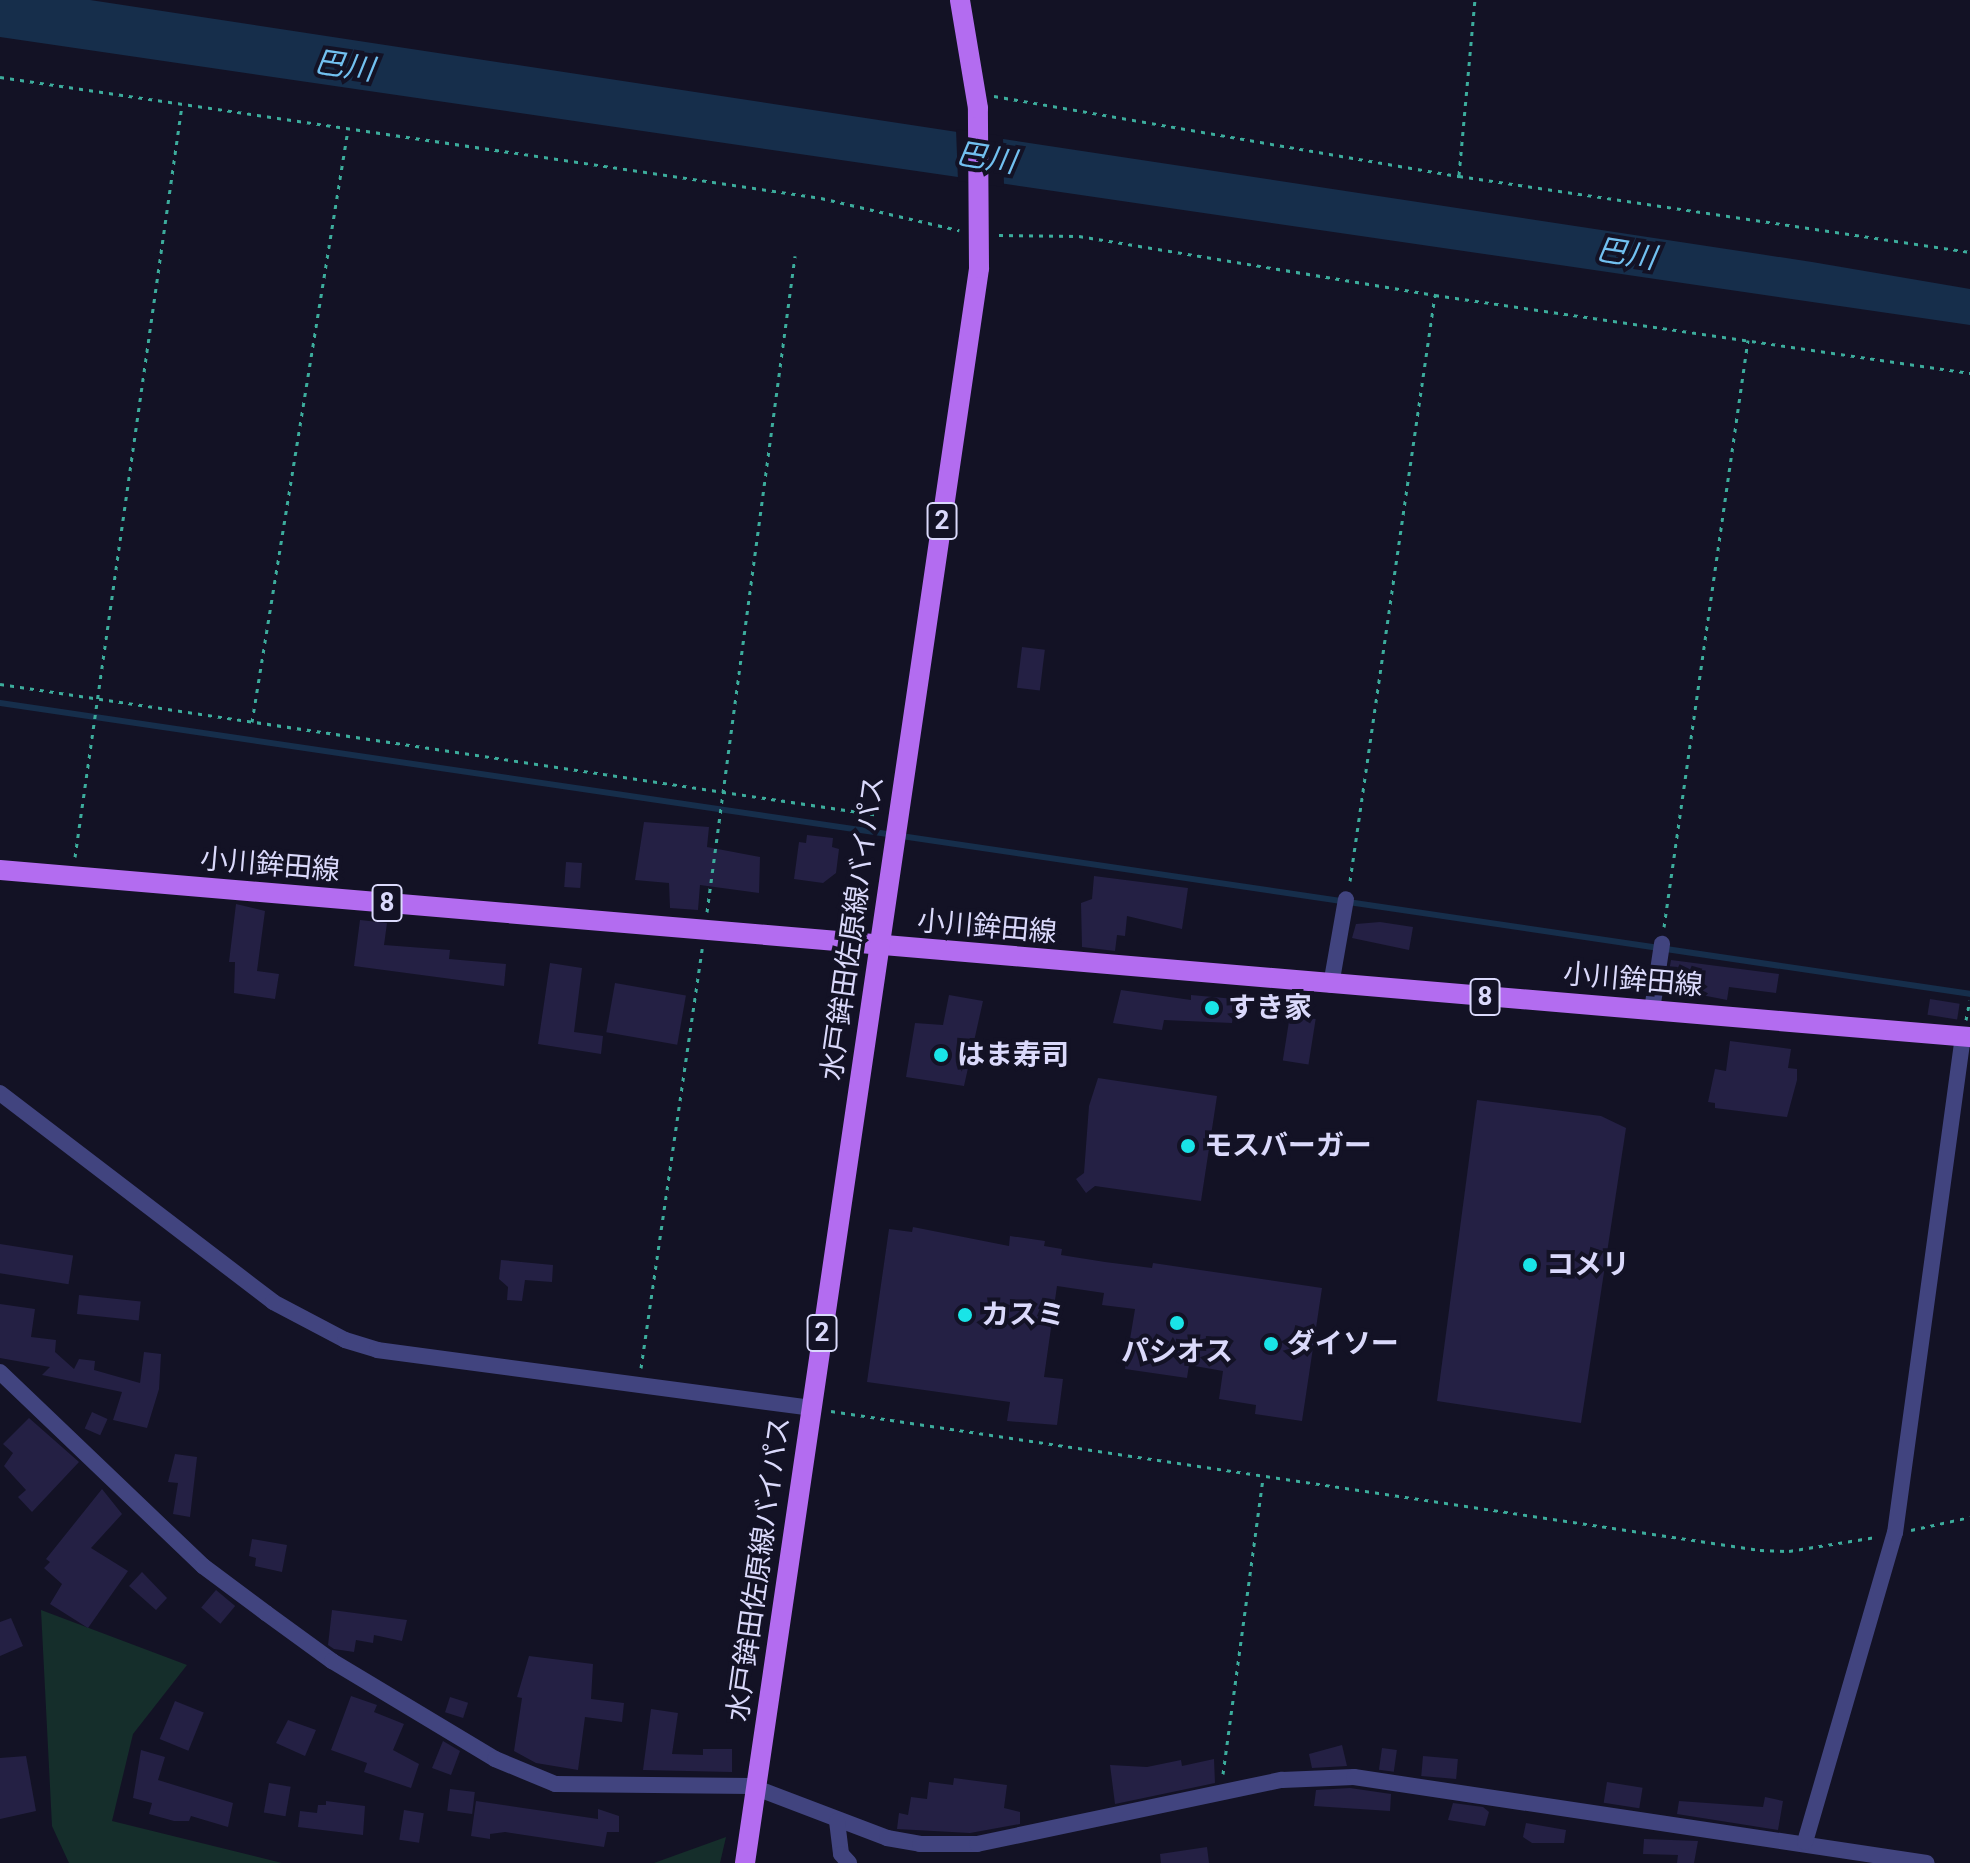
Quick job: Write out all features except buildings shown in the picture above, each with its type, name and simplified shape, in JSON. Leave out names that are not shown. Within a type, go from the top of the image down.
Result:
[{"type":"main road","name":"水戸鉾田佐原線バイパス","points":[[745,1863],[981,229],[977,100],[960,0]]},
{"type":"main road","name":"小川鉾田線","points":[[0,870],[1331,985],[1967,1036]]},
{"type":"street","points":[[1331,985],[1346,904]]},
{"type":"street","points":[[1652,1010],[1661,949]]},
{"type":"street","points":[[1805,1842],[1895,1533],[1967,1036]]},
{"type":"street","points":[[0,1093],[310,1326],[377,1350],[811,1408]]},
{"type":"street","points":[[0,1372],[203,1566],[332,1661],[495,1759],[555,1784],[751,1786],[837,1821],[920,1844],[977,1844],[1282,1780],[1354,1777],[1805,1842],[1927,1863]]},
{"type":"street","points":[[837,1821],[841,1854],[849,1863]]},
{"type":"path","points":[[1459,176],[1475,0]]},
{"type":"path","points":[[0,77],[821,198],[981,229],[1079,236],[1435,295],[1970,373]]},
{"type":"path","points":[[977,100],[1970,252]]},
{"type":"path","points":[[72,876],[182,105]]},
{"type":"path","points":[[252,722],[348,128]]},
{"type":"path","points":[[638,1387],[720,817],[795,256]]},
{"type":"path","points":[[1346,904],[1435,295]]},
{"type":"path","points":[[1661,949],[1748,340]]},
{"type":"path","points":[[0,684],[723,791],[896,831]]},
{"type":"path","points":[[811,1408],[1760,1550],[1789,1551],[1970,1517]]},
{"type":"path","points":[[1221,1792],[1263,1477]]},
{"type":"green space","points":[[41,1610],[187,1665],[133,1734],[112,1821],[282,1863],[69,1863],[52,1826]]},
{"type":"green space","points":[[726,1837],[720,1863],[654,1863]]},
{"type":"water","name":"巴川","points":[[0,0],[90,0],[1812,262],[1970,289],[1970,325],[0,37]]},
{"type":"pier","points":[[956,129],[1003,136],[1004,187],[958,181]]},
{"type":"waterway","points":[[0,703],[1970,994]]},
{"type":"place","name":"すき家","points":[[1212,1008]]},
{"type":"place","name":"はま寿司","points":[[941,1055]]},
{"type":"place","name":"モスバーガー","points":[[1188,1146]]},
{"type":"place","name":"コメリ","points":[[1530,1265]]},
{"type":"place","name":"カスミ","points":[[965,1315]]},
{"type":"place","name":"パシオス","points":[[1177,1323]]},
{"type":"place","name":"ダイソー","points":[[1271,1344]]}]
